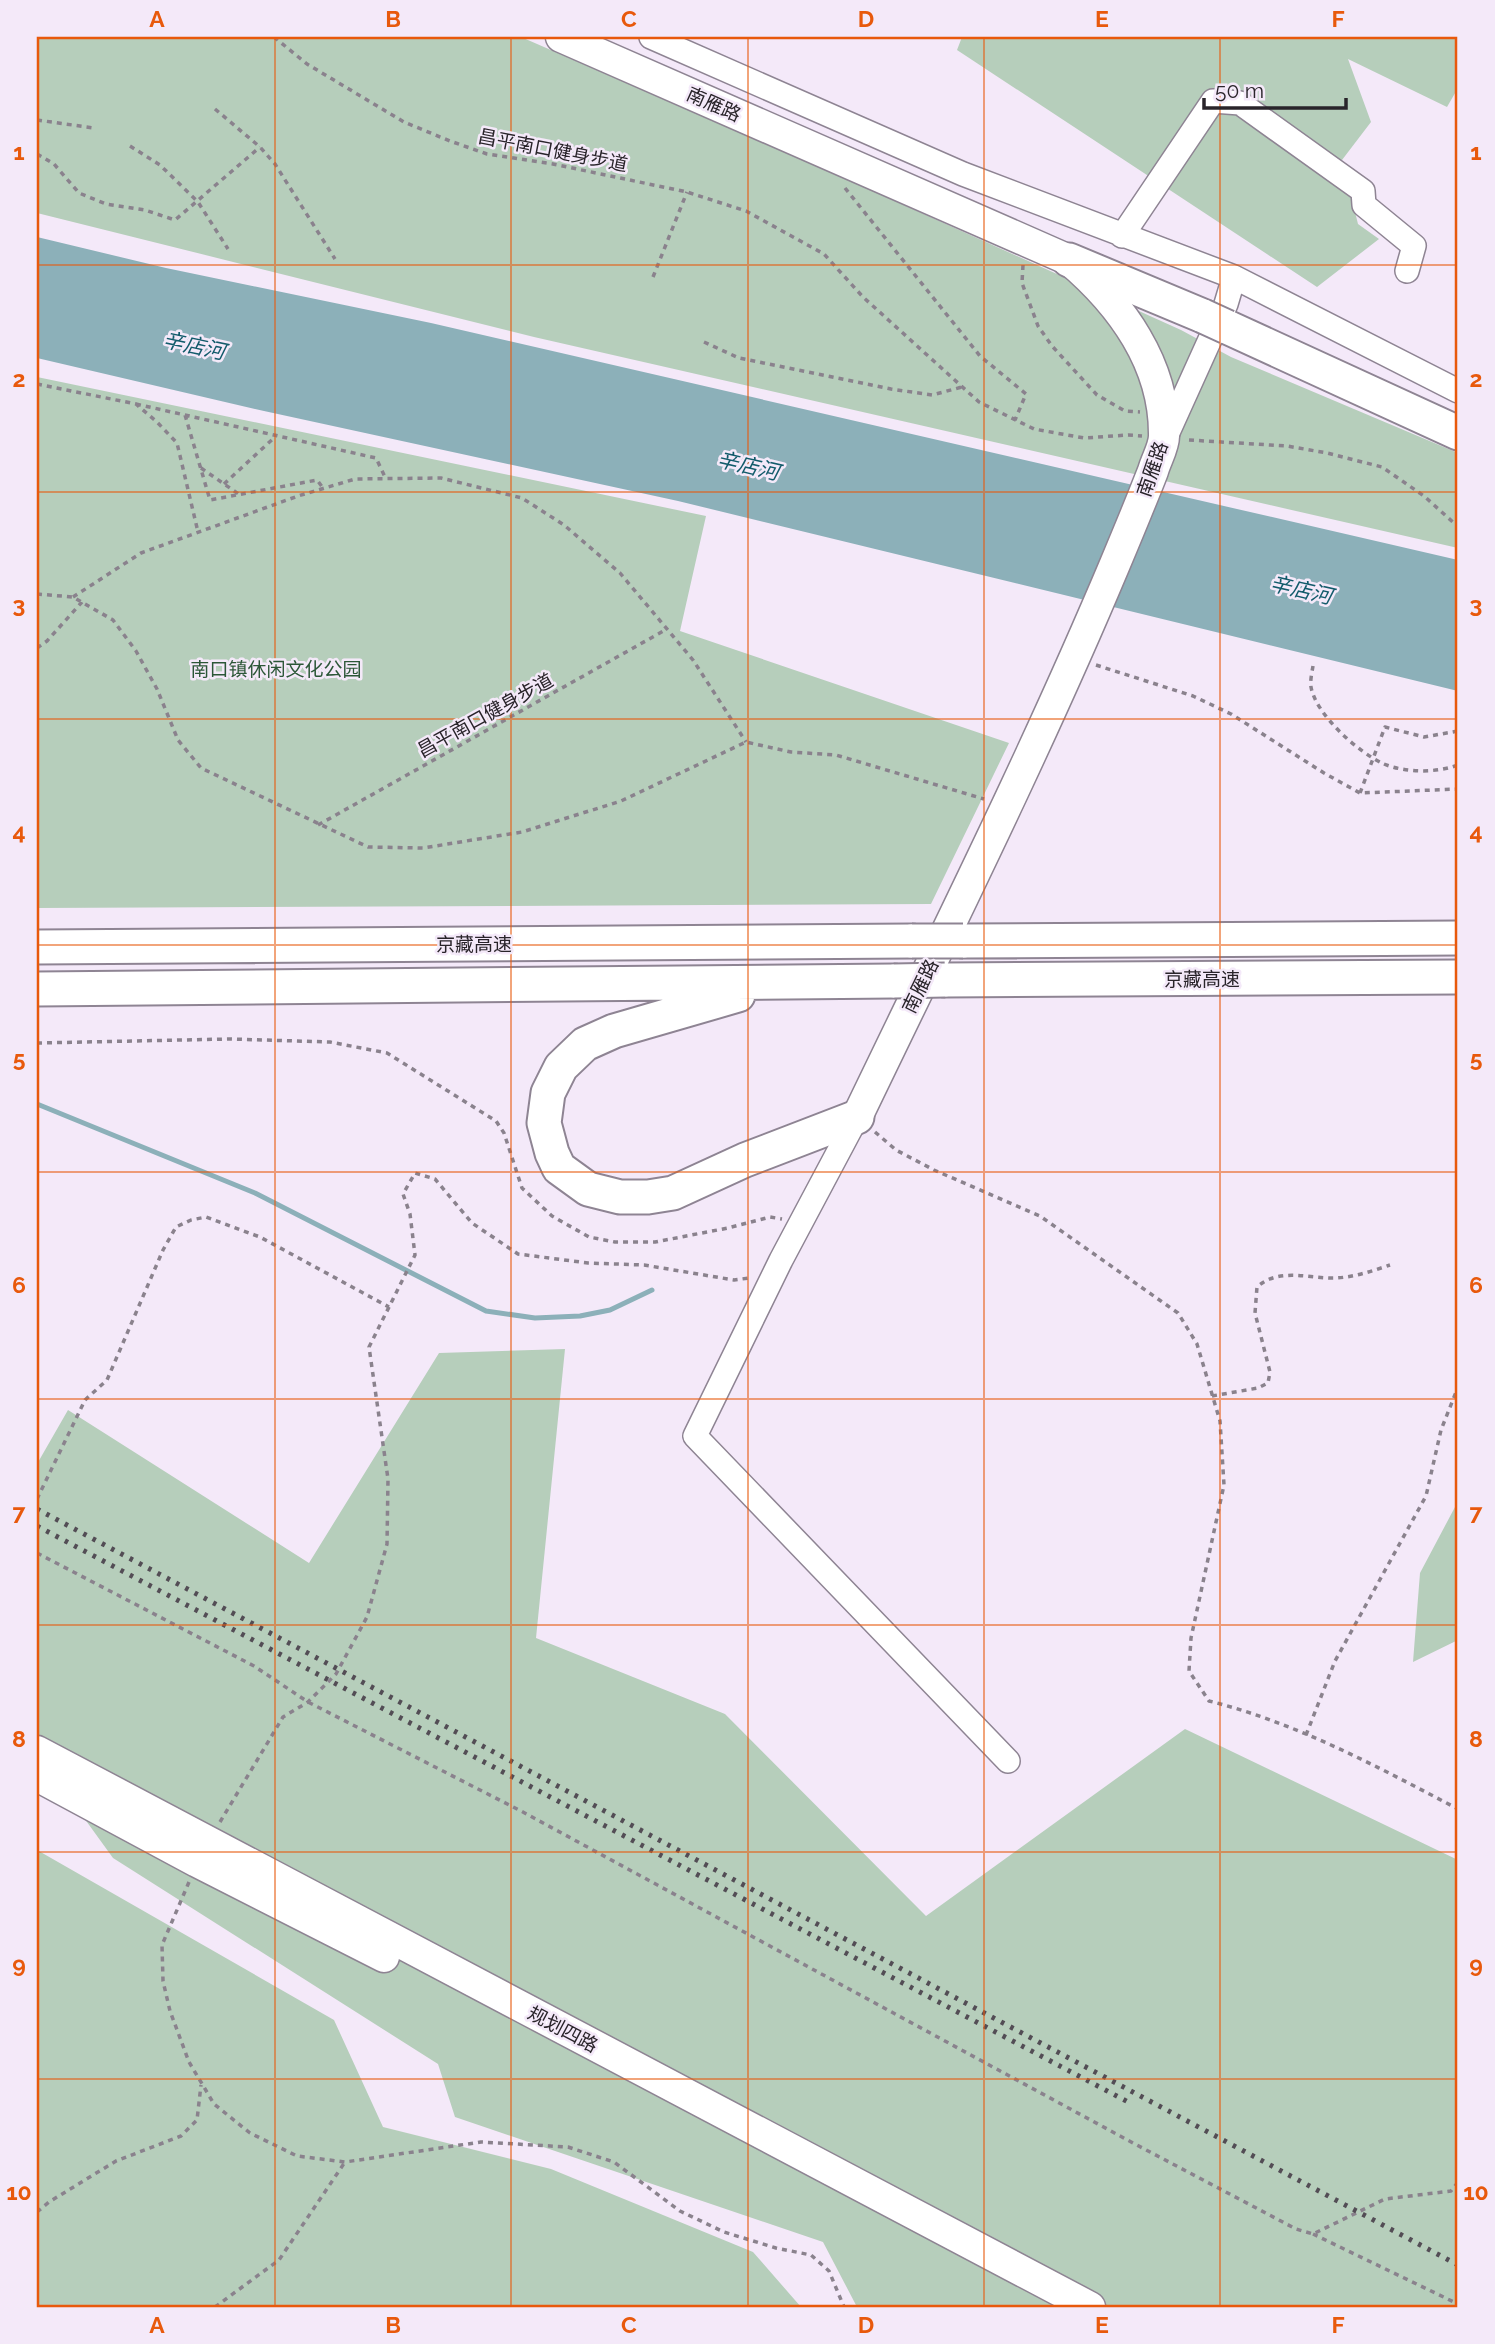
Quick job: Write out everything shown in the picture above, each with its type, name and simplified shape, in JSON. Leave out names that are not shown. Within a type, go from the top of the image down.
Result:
[{"type":"highway","points":[[1069,260],[1215,321],[1458,433]]},
{"type":"highway","name":"京藏高速","points":[[37,947],[1458,938]]},
{"type":"highway","name":"京藏高速","points":[[788,982],[1458,977]]},
{"type":"highway","points":[[788,982],[687,1008],[614,1031],[585,1044],[561,1067],[548,1093],[544,1123],[559,1168],[588,1189],[620,1197],[648,1197],[673,1193],[745,1160],[857,1117]]},
{"type":"highway","points":[[37,989],[788,982]]},
{"type":"main road","name":"南雁路","points":[[561,37],[1069,260],[1092,280],[1134,331],[1149,361],[1164,427],[1146,489],[1089,625],[1006,806],[857,1117]]},
{"type":"main road","name":"规划四路","points":[[37,1751],[372,1950],[1047,2307]]},
{"type":"main road","name":"规划四路","points":[[37,1776],[203,1852],[1090,2307]]},
{"type":"street","points":[[651,37],[963,174],[1234,277],[1458,391]]},
{"type":"street","points":[[1122,236],[1213,101],[1240,103],[1363,191],[1364,205],[1415,246],[1407,271]]},
{"type":"street","points":[[1164,427],[1226,304],[1234,277]]},
{"type":"street","points":[[857,1117],[695,1436],[1008,1761]]},
{"type":"path","name":"昌平南口健身步道","points":[[274,37],[307,64],[404,122],[450,141],[487,154],[553,164],[687,192],[746,211],[824,254],[873,306],[979,402],[1034,429],[1084,438],[1128,435],[1164,427],[1327,453],[1382,467],[1424,496],[1455,524]]},
{"type":"path","points":[[215,109],[260,147],[275,164],[335,259]]},
{"type":"path","points":[[37,120],[94,128]]},
{"type":"path","points":[[130,146],[160,165],[198,202],[228,249]]},
{"type":"path","points":[[37,154],[54,164],[79,193],[106,204],[145,210],[175,220],[260,147]]},
{"type":"path","points":[[838,179],[980,356],[1026,394],[1015,420]]},
{"type":"path","points":[[653,277],[687,192]]},
{"type":"path","points":[[1025,240],[1022,283],[1038,326],[1052,346],[1097,395],[1125,411],[1164,427]]},
{"type":"path","points":[[704,342],[739,359],[891,389],[932,395],[962,387]]},
{"type":"path","points":[[37,384],[376,458],[386,479]]},
{"type":"path","points":[[136,404],[177,443],[198,533]]},
{"type":"path","points":[[185,415],[210,500],[317,480],[323,488]]},
{"type":"path","points":[[224,484],[276,436]]},
{"type":"path","points":[[200,467],[240,495]]},
{"type":"path","points":[[73,597],[141,554],[323,488],[355,479],[441,478],[522,498],[564,525],[620,573],[693,660],[746,741]]},
{"type":"path","points":[[37,593],[73,597],[113,620],[136,651],[157,689],[178,740],[201,768],[368,847],[423,848],[522,832],[621,801],[746,741],[791,751],[836,755],[1006,806]]},
{"type":"path","points":[[37,648],[47,641],[82,602]]},
{"type":"path","name":"昌平南口健身步道","points":[[317,825],[667,629]]},
{"type":"path","points":[[1074,658],[1193,696],[1231,714],[1324,774],[1360,793],[1458,789]]},
{"type":"path","points":[[1313,666],[1311,687],[1319,708],[1358,747],[1384,764],[1410,770],[1445,770],[1458,765]]},
{"type":"path","points":[[1360,793],[1385,727],[1424,737],[1458,731]]},
{"type":"path","points":[[37,1043],[230,1040],[330,1042],[387,1053],[496,1121],[504,1133],[522,1188],[552,1216],[589,1237],[615,1242],[655,1242],[770,1217],[801,1223]]},
{"type":"path","points":[[857,1117],[906,1155],[1040,1216],[1178,1313],[1197,1345],[1220,1421],[1224,1485],[1191,1638],[1189,1671],[1209,1701],[1252,1712],[1306,1735],[1367,1762],[1458,1809]]},
{"type":"path","points":[[775,1274],[734,1280],[644,1265],[588,1263],[518,1254],[472,1223],[435,1180],[415,1172],[403,1194],[410,1214],[415,1255],[369,1347],[388,1479],[387,1544],[367,1617],[336,1674],[308,1702],[283,1717],[203,1852],[162,1945],[163,1981],[170,2011],[189,2062],[214,2104],[250,2133],[297,2156],[345,2162],[481,2142],[569,2147],[614,2162],[680,2211],[723,2232],[811,2255],[829,2271],[844,2307]]},
{"type":"path","points":[[37,1499],[85,1400],[107,1380],[163,1250],[176,1227],[206,1217],[260,1237],[389,1307]]},
{"type":"path","points":[[1213,1396],[1258,1388],[1268,1383],[1270,1372],[1255,1313],[1258,1287],[1267,1277],[1288,1275],[1337,1278],[1359,1275],[1390,1265]]},
{"type":"path","points":[[1306,1735],[1335,1661],[1426,1496],[1441,1430],[1458,1387]]},
{"type":"path","points":[[37,1553],[254,1666],[308,1702],[521,1811],[1133,2143],[1296,2229],[1313,2234],[1458,2304]]},
{"type":"path","points":[[37,2212],[116,2161],[181,2136],[197,2120],[202,2083]]},
{"type":"path","points":[[215,2307],[279,2260],[345,2162]]},
{"type":"path","points":[[1313,2234],[1385,2199],[1451,2190],[1458,2182]]},
{"type":"green space","points":[[37,37],[521,37],[824,169],[1181,330],[1231,357],[1458,453],[1458,548],[534,337],[37,213]]},
{"type":"green space","points":[[962,37],[1458,37],[1458,88],[1447,107],[1348,59],[1371,122],[1342,160],[1358,224],[1379,239],[1317,287],[957,50]]},
{"type":"green space","name":"南口镇休闲文化公园","points":[[37,377],[706,516],[680,631],[1009,743],[931,904],[37,908]]},
{"type":"green space","points":[[565,1349],[536,1638],[725,1714],[926,1916],[1185,1729],[1458,1860],[1458,2307],[857,2307],[823,2242],[455,2117],[438,2064],[113,1858],[37,1753],[37,1464],[68,1410],[309,1563],[439,1353]]},
{"type":"green space","points":[[1458,1495],[1458,1640],[1413,1662],[1420,1573],[1455,1507]]},
{"type":"green space","points":[[37,1850],[334,2020],[383,2127],[551,2169],[753,2252],[801,2307],[37,2307]]},
{"type":"water","name":"辛店河","points":[[37,237],[166,268],[431,323],[1458,560],[1458,691],[678,501],[264,411],[37,358]]},
{"type":"waterway","points":[[37,1104],[255,1193],[486,1311],[535,1318],[580,1316],[610,1310],[652,1290]]},
{"type":"railway","points":[[37,1509],[1458,2265]]},
{"type":"railway","points":[[37,1526],[1130,2103]]}]
